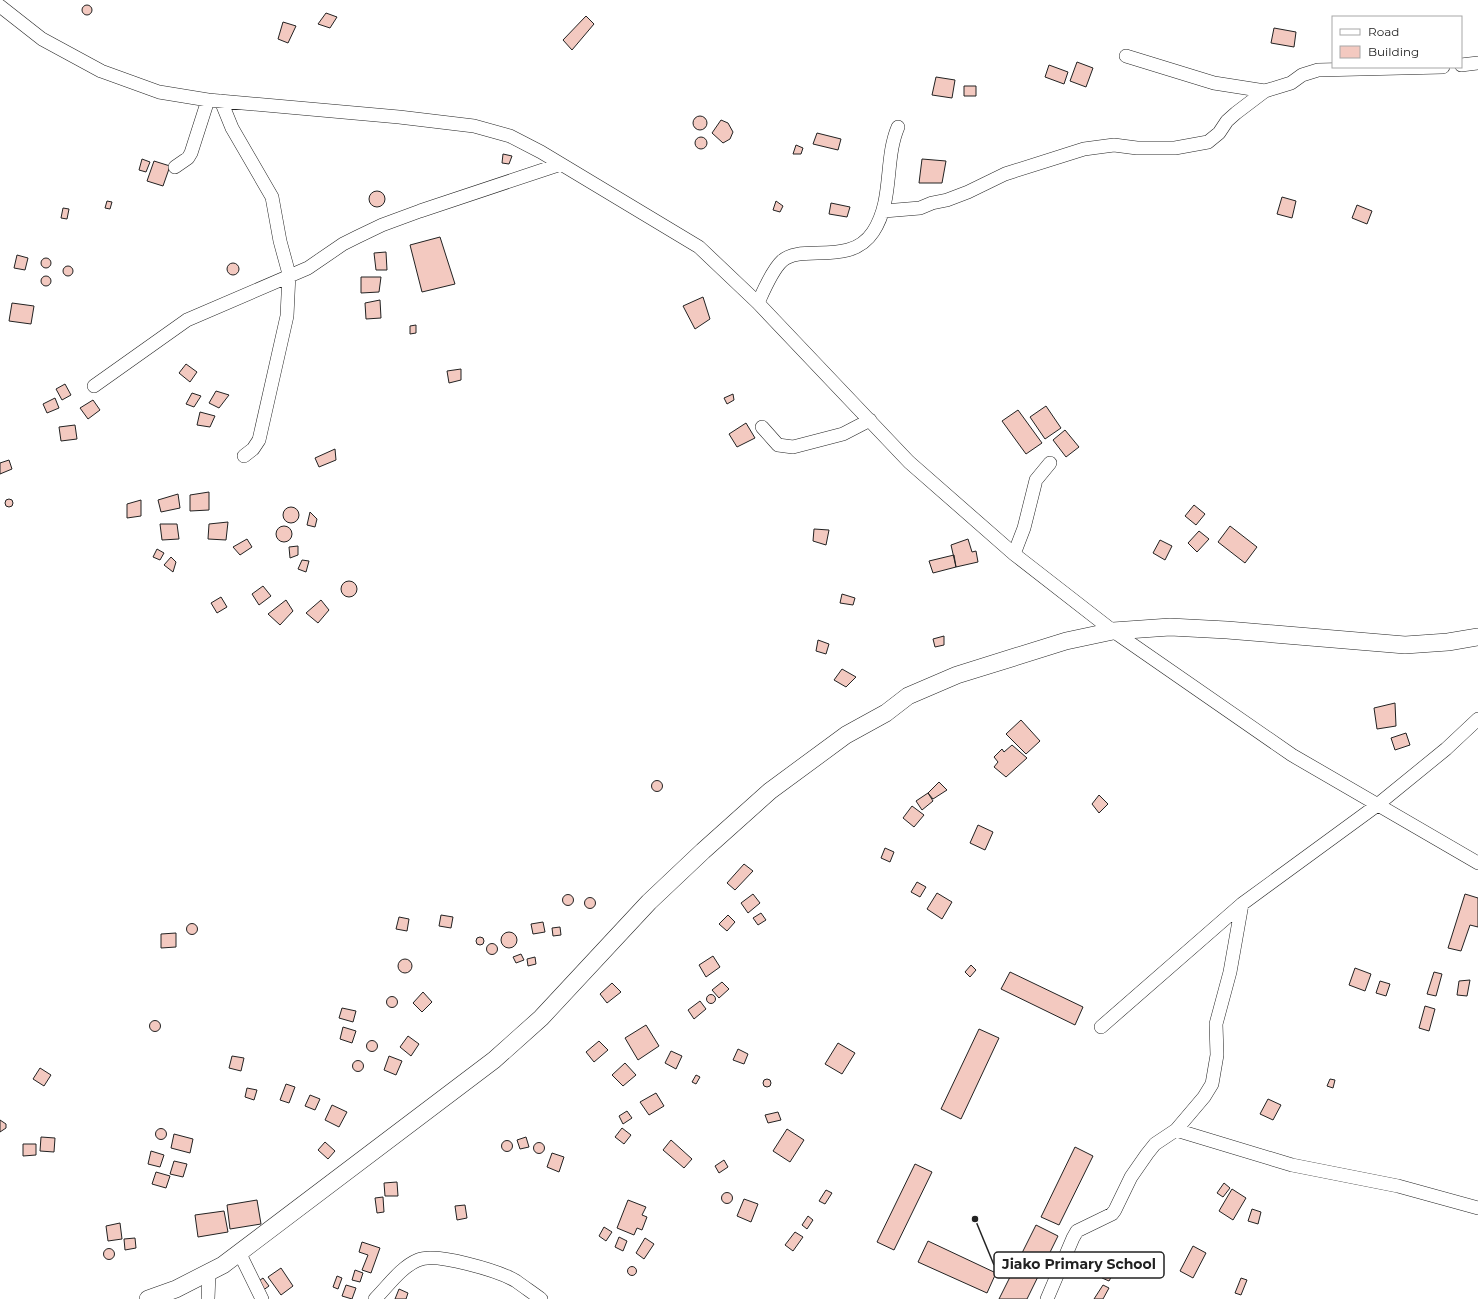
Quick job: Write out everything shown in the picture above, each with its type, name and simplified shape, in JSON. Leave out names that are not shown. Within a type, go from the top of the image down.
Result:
[{"type":"street","points":[[0,6],[42,39],[101,71],[159,92],[215,100],[399,117],[474,126],[510,136],[561,164],[700,247],[758,303],[909,462],[1014,554],[1113,631],[1292,755],[1376,806],[1478,863]]},
{"type":"street","points":[[1126,56],[1214,83],[1265,92]]},
{"type":"street","points":[[1462,65],[1478,64]]},
{"type":"street","points":[[884,212],[920,208],[932,203],[947,200],[968,192],[1005,174],[1084,149],[1114,145],[1145,149],[1176,148],[1204,144],[1219,133],[1236,113],[1265,92],[1291,83],[1302,75],[1318,70],[1401,68]]},
{"type":"street","points":[[175,167],[188,158],[191,153],[215,100]]},
{"type":"street","points":[[215,100],[272,197],[280,241],[289,274],[287,316],[259,440],[257,445],[244,456]]},
{"type":"street","points":[[758,303],[781,261],[789,256],[836,254],[861,244],[873,232],[884,212],[893,141],[898,127]]},
{"type":"street","points":[[94,386],[187,320],[289,274],[308,268],[342,244],[382,225],[561,164]]},
{"type":"street","points":[[762,427],[778,445],[793,447],[843,434],[870,420]]},
{"type":"street","points":[[1014,554],[1024,528],[1036,480],[1050,463]]},
{"type":"street","points":[[148,1299],[176,1289],[209,1273],[494,1060],[541,1018],[649,902],[770,791],[846,735],[886,713],[908,696],[957,675],[1066,641],[1113,631],[1170,627],[1213,629],[1405,645],[1448,642],[1478,637]]},
{"type":"street","points":[[1101,1027],[1242,904],[1376,806],[1446,749],[1478,720]]},
{"type":"street","points":[[1047,1299],[1077,1232],[1112,1214],[1131,1177],[1151,1149],[1155,1144],[1176,1130],[1204,1097],[1212,1084],[1216,1062],[1216,1024],[1230,972],[1242,904]]},
{"type":"street","points":[[1176,1130],[1292,1165],[1398,1186],[1478,1208]]},
{"type":"street","points":[[239,1252],[262,1299]]},
{"type":"street","points":[[375,1299],[399,1274],[410,1266],[419,1260],[436,1258],[477,1267],[515,1281],[541,1299]]},
{"type":"street","points":[[208,1299],[209,1273]]},
{"type":"building","points":[[85,5],[89,5],[91,6],[91,14],[85,15],[82,12],[82,8]]},
{"type":"building","points":[[326,13],[337,17],[330,28],[318,24]]},
{"type":"building","points":[[586,16],[594,24],[572,50],[563,40]]},
{"type":"building","points":[[283,22],[296,26],[288,43],[278,39]]},
{"type":"building","points":[[1274,28],[1296,32],[1294,47],[1271,43]]},
{"type":"building","points":[[1077,62],[1093,68],[1086,87],[1070,81]]},
{"type":"building","points":[[1049,65],[1068,72],[1064,84],[1045,77]]},
{"type":"building","points":[[936,77],[955,80],[952,98],[932,95]]},
{"type":"building","points":[[964,86],[976,86],[976,96],[964,96]]},
{"type":"building","points":[[697,116],[703,116],[707,120],[707,126],[703,130],[697,130],[693,126],[693,120]]},
{"type":"building","points":[[721,120],[728,123],[733,132],[730,139],[723,143],[712,133]]},
{"type":"building","points":[[817,133],[841,139],[838,150],[813,144]]},
{"type":"building","points":[[699,137],[703,137],[707,143],[703,149],[699,149],[695,145],[695,141]]},
{"type":"building","points":[[796,145],[803,148],[801,154],[793,154]]},
{"type":"building","points":[[503,154],[512,156],[509,164],[502,163]]},
{"type":"building","points":[[142,159],[150,162],[146,172],[139,170]]},
{"type":"building","points":[[922,159],[946,161],[942,183],[919,183]]},
{"type":"building","points":[[154,161],[170,166],[163,186],[147,181]]},
{"type":"building","points":[[377,191],[383,193],[385,199],[383,205],[377,207],[371,205],[369,199],[371,193]]},
{"type":"building","points":[[1282,197],[1296,201],[1292,218],[1277,214]]},
{"type":"building","points":[[107,201],[112,202],[110,209],[105,208]]},
{"type":"building","points":[[776,201],[783,206],[780,212],[773,210]]},
{"type":"building","points":[[831,203],[850,207],[847,217],[829,214]]},
{"type":"building","points":[[1357,205],[1372,211],[1367,224],[1352,218]]},
{"type":"building","points":[[63,208],[69,209],[67,219],[61,218]]},
{"type":"building","points":[[440,237],[455,284],[422,292],[410,245]]},
{"type":"building","points":[[386,252],[387,270],[376,270],[374,253]]},
{"type":"building","points":[[17,255],[28,258],[25,270],[14,268]]},
{"type":"building","points":[[44,258],[48,258],[50,259],[50,267],[44,268],[41,265],[41,261]]},
{"type":"building","points":[[231,263],[235,263],[239,269],[235,275],[231,275],[227,271],[227,267]]},
{"type":"building","points":[[66,266],[70,266],[72,267],[72,275],[66,276],[63,273],[63,269]]},
{"type":"building","points":[[44,276],[48,276],[50,277],[50,285],[44,286],[41,283],[41,279]]},
{"type":"building","points":[[361,277],[381,277],[379,292],[361,293]]},
{"type":"building","points":[[703,297],[710,319],[695,329],[683,306]]},
{"type":"building","points":[[380,300],[381,318],[366,319],[365,303]]},
{"type":"building","points":[[12,303],[34,306],[31,324],[9,321]]},
{"type":"building","points":[[416,325],[416,333],[410,334],[410,326]]},
{"type":"building","points":[[186,364],[197,372],[190,382],[179,373]]},
{"type":"building","points":[[461,369],[461,380],[449,383],[447,371]]},
{"type":"building","points":[[65,384],[71,395],[62,400],[56,389]]},
{"type":"building","points":[[216,391],[229,395],[219,408],[209,403]]},
{"type":"building","points":[[192,393],[201,396],[194,407],[186,404]]},
{"type":"building","points":[[733,394],[734,400],[727,404],[724,398]]},
{"type":"building","points":[[55,398],[59,408],[47,413],[43,404]]},
{"type":"building","points":[[93,400],[100,410],[88,419],[80,408]]},
{"type":"building","points":[[1046,406],[1061,428],[1045,439],[1030,417]]},
{"type":"building","points":[[1018,410],[1042,443],[1026,454],[1002,421]]},
{"type":"building","points":[[200,412],[215,416],[210,427],[197,425]]},
{"type":"building","points":[[746,423],[755,438],[737,447],[729,434]]},
{"type":"building","points":[[75,425],[77,439],[61,441],[59,427]]},
{"type":"building","points":[[1065,430],[1079,447],[1066,457],[1053,440]]},
{"type":"building","points":[[335,449],[336,460],[319,467],[315,458]]},
{"type":"building","points":[[9,460],[12,469],[0,474],[0,463]]},
{"type":"building","points":[[209,492],[209,510],[190,511],[190,495]]},
{"type":"building","points":[[178,494],[180,508],[161,512],[158,500]]},
{"type":"building","points":[[7,499],[11,499],[13,503],[11,507],[7,507],[5,505],[5,501]]},
{"type":"building","points":[[141,500],[141,516],[127,518],[127,504]]},
{"type":"building","points":[[1194,505],[1205,514],[1196,525],[1185,516]]},
{"type":"building","points":[[291,507],[297,509],[299,515],[297,521],[291,523],[285,521],[283,515],[285,509]]},
{"type":"building","points":[[310,512],[317,519],[315,527],[307,525]]},
{"type":"building","points":[[228,522],[226,540],[208,539],[209,524]]},
{"type":"building","points":[[160,524],[177,524],[179,539],[162,540]]},
{"type":"building","points":[[284,526],[290,528],[292,534],[290,540],[284,542],[278,540],[276,534],[278,528]]},
{"type":"building","points":[[1230,526],[1257,547],[1245,563],[1218,542]]},
{"type":"building","points":[[814,529],[829,530],[826,545],[813,541]]},
{"type":"building","points":[[1199,531],[1209,539],[1197,552],[1188,543]]},
{"type":"building","points":[[247,539],[252,547],[240,555],[233,547]]},
{"type":"building","points":[[968,539],[972,552],[976,551],[978,562],[956,567],[951,545]]},
{"type":"building","points":[[1160,540],[1172,546],[1165,560],[1153,553]]},
{"type":"building","points":[[298,546],[298,555],[290,558],[289,547]]},
{"type":"building","points":[[157,549],[164,553],[160,560],[153,557]]},
{"type":"building","points":[[954,555],[956,567],[933,573],[929,561]]},
{"type":"building","points":[[171,557],[176,562],[173,572],[164,565]]},
{"type":"building","points":[[302,560],[309,561],[306,572],[298,569]]},
{"type":"building","points":[[349,581],[355,583],[357,589],[355,595],[349,597],[343,595],[341,589],[343,583]]},
{"type":"building","points":[[263,586],[271,596],[259,605],[252,594]]},
{"type":"building","points":[[842,594],[855,598],[853,605],[840,603]]},
{"type":"building","points":[[221,597],[227,607],[217,613],[211,603]]},
{"type":"building","points":[[286,600],[293,611],[280,625],[268,614]]},
{"type":"building","points":[[321,600],[329,610],[318,623],[306,613]]},
{"type":"building","points":[[944,636],[944,645],[935,647],[933,639]]},
{"type":"building","points":[[818,640],[829,644],[826,654],[816,651]]},
{"type":"building","points":[[842,669],[856,677],[846,687],[834,680]]},
{"type":"building","points":[[1395,703],[1396,726],[1377,729],[1374,708]]},
{"type":"building","points":[[1021,720],[1040,741],[1026,754],[1006,734]]},
{"type":"building","points":[[1406,733],[1410,745],[1395,750],[1391,738]]},
{"type":"building","points":[[1012,745],[1027,758],[1006,777],[994,767],[998,762],[994,757],[1002,749],[1004,752]]},
{"type":"building","points":[[657,780],[661,782],[663,786],[661,790],[657,792],[653,790],[651,786],[653,782]]},
{"type":"building","points":[[939,782],[947,790],[933,799],[928,793]]},
{"type":"building","points":[[928,793],[933,801],[922,810],[916,801]]},
{"type":"building","points":[[1099,795],[1108,804],[1099,813],[1092,804]]},
{"type":"building","points":[[912,806],[924,815],[914,827],[903,818]]},
{"type":"building","points":[[978,825],[993,832],[985,850],[970,843]]},
{"type":"building","points":[[885,848],[894,852],[890,862],[881,858]]},
{"type":"building","points":[[744,864],[753,871],[735,890],[727,883]]},
{"type":"building","points":[[917,882],[926,887],[920,897],[911,892]]},
{"type":"building","points":[[937,893],[952,902],[942,919],[927,909]]},
{"type":"building","points":[[568,894],[572,896],[574,900],[572,904],[568,906],[564,904],[562,900],[564,896]]},
{"type":"building","points":[[753,894],[760,903],[748,913],[741,903]]},
{"type":"building","points":[[1465,894],[1478,898],[1478,927],[1470,925],[1461,951],[1448,948]]},
{"type":"building","points":[[590,897],[594,899],[596,903],[594,907],[590,909],[586,907],[584,903],[586,899]]},
{"type":"building","points":[[761,913],[766,920],[758,925],[753,918]]},
{"type":"building","points":[[441,915],[453,917],[451,928],[439,926]]},
{"type":"building","points":[[728,915],[735,922],[727,931],[719,924]]},
{"type":"building","points":[[399,917],[409,919],[407,931],[396,929]]},
{"type":"building","points":[[543,922],[545,932],[533,934],[531,924]]},
{"type":"building","points":[[192,923],[196,925],[198,929],[196,933],[192,935],[188,933],[186,929],[188,925]]},
{"type":"building","points":[[560,927],[561,935],[553,936],[552,928]]},
{"type":"building","points":[[509,932],[516,937],[517,940],[512,947],[509,948],[502,943],[501,940],[506,933]]},
{"type":"building","points":[[176,933],[176,947],[161,948],[161,934]]},
{"type":"building","points":[[478,937],[482,937],[484,941],[482,945],[478,945],[476,943],[476,939]]},
{"type":"building","points":[[492,943],[496,945],[498,949],[496,953],[492,955],[488,953],[486,949],[488,945]]},
{"type":"building","points":[[521,954],[524,960],[516,963],[513,957]]},
{"type":"building","points":[[713,956],[720,967],[706,977],[699,965]]},
{"type":"building","points":[[535,957],[536,964],[528,966],[527,959]]},
{"type":"building","points":[[405,959],[410,961],[412,966],[410,971],[405,973],[400,971],[398,966],[400,961]]},
{"type":"building","points":[[971,965],[976,970],[970,977],[965,972]]},
{"type":"building","points":[[1355,968],[1371,974],[1365,991],[1349,985]]},
{"type":"building","points":[[1010,972],[1083,1007],[1075,1025],[1001,989]]},
{"type":"building","points":[[1434,972],[1442,974],[1436,996],[1427,994]]},
{"type":"building","points":[[1470,980],[1467,996],[1457,995],[1459,981]]},
{"type":"building","points":[[1380,981],[1390,984],[1386,996],[1376,993]]},
{"type":"building","points":[[722,982],[729,989],[719,998],[712,990]]},
{"type":"building","points":[[612,983],[621,992],[607,1003],[600,994]]},
{"type":"building","points":[[423,992],[432,1002],[422,1012],[413,1003]]},
{"type":"building","points":[[709,995],[713,995],[715,999],[713,1003],[709,1003],[707,1001],[707,997]]},
{"type":"building","points":[[392,996],[396,998],[398,1002],[396,1006],[392,1008],[388,1006],[386,1002],[388,998]]},
{"type":"building","points":[[700,1001],[706,1009],[694,1019],[688,1010]]},
{"type":"building","points":[[1425,1006],[1435,1009],[1429,1031],[1419,1028]]},
{"type":"building","points":[[342,1008],[356,1011],[353,1022],[339,1018]]},
{"type":"building","points":[[155,1020],[159,1022],[161,1026],[159,1030],[155,1032],[151,1030],[149,1026],[151,1022]]},
{"type":"building","points":[[646,1025],[659,1046],[638,1060],[625,1038]]},
{"type":"building","points":[[343,1027],[356,1031],[352,1043],[340,1039]]},
{"type":"building","points":[[979,1029],[999,1038],[961,1119],[941,1109]]},
{"type":"building","points":[[408,1036],[419,1044],[411,1056],[400,1047]]},
{"type":"building","points":[[372,1040],[376,1042],[378,1046],[376,1050],[372,1052],[368,1050],[366,1046],[368,1042]]},
{"type":"building","points":[[599,1041],[608,1050],[594,1062],[586,1052]]},
{"type":"building","points":[[838,1043],[855,1053],[842,1074],[825,1064]]},
{"type":"building","points":[[738,1049],[748,1054],[744,1064],[733,1060]]},
{"type":"building","points":[[671,1051],[682,1056],[676,1069],[665,1063]]},
{"type":"building","points":[[232,1056],[244,1058],[241,1071],[229,1068]]},
{"type":"building","points":[[389,1056],[402,1061],[396,1075],[384,1070]]},
{"type":"building","points":[[358,1060],[362,1062],[364,1066],[362,1070],[358,1072],[354,1070],[352,1066],[354,1062]]},
{"type":"building","points":[[625,1063],[636,1075],[623,1086],[612,1075]]},
{"type":"building","points":[[40,1068],[51,1075],[44,1086],[33,1079]]},
{"type":"building","points":[[696,1075],[700,1077],[696,1084],[692,1082]]},
{"type":"building","points":[[767,1079],[770,1080],[770,1086],[767,1087],[764,1086],[763,1083],[764,1080]]},
{"type":"building","points":[[1330,1079],[1335,1080],[1333,1088],[1327,1086]]},
{"type":"building","points":[[286,1084],[295,1087],[289,1103],[280,1100]]},
{"type":"building","points":[[247,1088],[257,1090],[254,1100],[245,1097]]},
{"type":"building","points":[[656,1093],[664,1106],[649,1115],[640,1102]]},
{"type":"building","points":[[310,1095],[320,1099],[315,1110],[305,1106]]},
{"type":"building","points":[[1268,1099],[1281,1105],[1273,1120],[1260,1114]]},
{"type":"building","points":[[332,1105],[347,1112],[339,1127],[325,1120]]},
{"type":"building","points":[[627,1111],[632,1118],[623,1124],[619,1116]]},
{"type":"building","points":[[778,1112],[781,1120],[768,1123],[765,1115]]},
{"type":"building","points":[[0,1120],[6,1124],[6,1128],[0,1132]]},
{"type":"building","points":[[161,1128],[165,1130],[167,1134],[165,1138],[161,1140],[157,1138],[155,1134],[157,1130]]},
{"type":"building","points":[[622,1128],[631,1135],[624,1144],[615,1137]]},
{"type":"building","points":[[787,1129],[804,1140],[790,1162],[773,1151]]},
{"type":"building","points":[[174,1134],[193,1139],[190,1153],[171,1148]]},
{"type":"building","points":[[41,1137],[55,1138],[54,1152],[40,1151]]},
{"type":"building","points":[[526,1137],[529,1147],[520,1149],[517,1140]]},
{"type":"building","points":[[507,1140],[511,1142],[513,1146],[511,1150],[507,1152],[503,1150],[501,1146],[503,1142]]},
{"type":"building","points":[[671,1140],[692,1159],[684,1168],[663,1150]]},
{"type":"building","points":[[325,1142],[335,1151],[328,1159],[318,1150]]},
{"type":"building","points":[[539,1142],[543,1144],[545,1148],[543,1152],[539,1154],[535,1152],[533,1148],[535,1144]]},
{"type":"building","points":[[23,1144],[36,1144],[36,1155],[23,1156]]},
{"type":"building","points":[[1075,1147],[1093,1156],[1059,1225],[1041,1217]]},
{"type":"building","points":[[151,1151],[164,1155],[160,1167],[148,1164]]},
{"type":"building","points":[[552,1153],[564,1157],[559,1172],[547,1167]]},
{"type":"building","points":[[724,1160],[728,1167],[719,1173],[715,1166]]},
{"type":"building","points":[[174,1161],[187,1164],[183,1177],[170,1174]]},
{"type":"building","points":[[915,1164],[932,1172],[894,1250],[877,1242]]},
{"type":"building","points":[[156,1172],[170,1176],[166,1188],[152,1184]]},
{"type":"building","points":[[397,1182],[398,1196],[385,1196],[384,1183]]},
{"type":"building","points":[[1224,1183],[1230,1188],[1223,1197],[1217,1193]]},
{"type":"building","points":[[1232,1189],[1246,1198],[1233,1220],[1219,1211]]},
{"type":"building","points":[[826,1190],[832,1193],[825,1204],[819,1201]]},
{"type":"building","points":[[727,1192],[731,1194],[733,1198],[731,1202],[727,1204],[723,1202],[721,1198],[723,1194]]},
{"type":"building","points":[[383,1197],[384,1212],[377,1213],[375,1198]]},
{"type":"building","points":[[744,1199],[758,1204],[751,1222],[737,1216]]},
{"type":"building","points":[[257,1200],[261,1224],[230,1229],[227,1205]]},
{"type":"building","points":[[628,1200],[646,1207],[642,1215],[647,1217],[642,1230],[637,1228],[634,1235],[617,1228]]},
{"type":"building","points":[[465,1205],[467,1218],[457,1220],[455,1206]]},
{"type":"building","points":[[1252,1209],[1261,1212],[1258,1224],[1248,1221]]},
{"type":"building","points":[[224,1211],[228,1232],[198,1237],[195,1215]]},
{"type":"building","points":[[808,1216],[813,1220],[807,1229],[802,1225]]},
{"type":"building","points":[[120,1223],[122,1239],[108,1241],[106,1226]]},
{"type":"building","points":[[1036,1225],[1058,1236],[1027,1299],[999,1299]]},
{"type":"building","points":[[604,1227],[612,1232],[606,1241],[599,1236]]},
{"type":"building","points":[[795,1232],[803,1237],[793,1251],[785,1245]]},
{"type":"building","points":[[619,1237],[627,1241],[623,1251],[615,1247]]},
{"type":"building","points":[[135,1238],[136,1248],[125,1250],[124,1239]]},
{"type":"building","points":[[645,1238],[654,1244],[644,1259],[636,1253]]},
{"type":"building","points":[[928,1241],[996,1273],[987,1293],[918,1262]]},
{"type":"building","points":[[362,1242],[380,1248],[371,1273],[362,1270],[368,1255],[359,1252]]},
{"type":"building","points":[[1193,1246],[1206,1253],[1193,1278],[1180,1271]]},
{"type":"building","points":[[109,1248],[113,1250],[115,1254],[113,1258],[109,1260],[105,1258],[103,1254],[105,1250]]},
{"type":"building","points":[[1110,1263],[1117,1267],[1109,1281],[1102,1278]]},
{"type":"building","points":[[630,1267],[634,1267],[636,1271],[634,1275],[630,1275],[628,1273],[628,1269]]},
{"type":"building","points":[[281,1268],[293,1286],[281,1295],[268,1277]]},
{"type":"building","points":[[355,1270],[363,1273],[360,1282],[352,1280]]},
{"type":"building","points":[[337,1276],[342,1278],[338,1289],[333,1287]]},
{"type":"building","points":[[263,1278],[269,1286],[262,1291],[256,1283]]},
{"type":"building","points":[[1241,1278],[1247,1280],[1241,1295],[1235,1293]]},
{"type":"building","points":[[346,1285],[356,1288],[352,1299],[342,1296]]},
{"type":"building","points":[[1103,1285],[1109,1288],[1103,1299],[1094,1299]]},
{"type":"building","points":[[399,1289],[408,1293],[406,1299],[395,1299]]},
{"type":"place","name":"Jiako Primary School","points":[[975,1219]]}]
